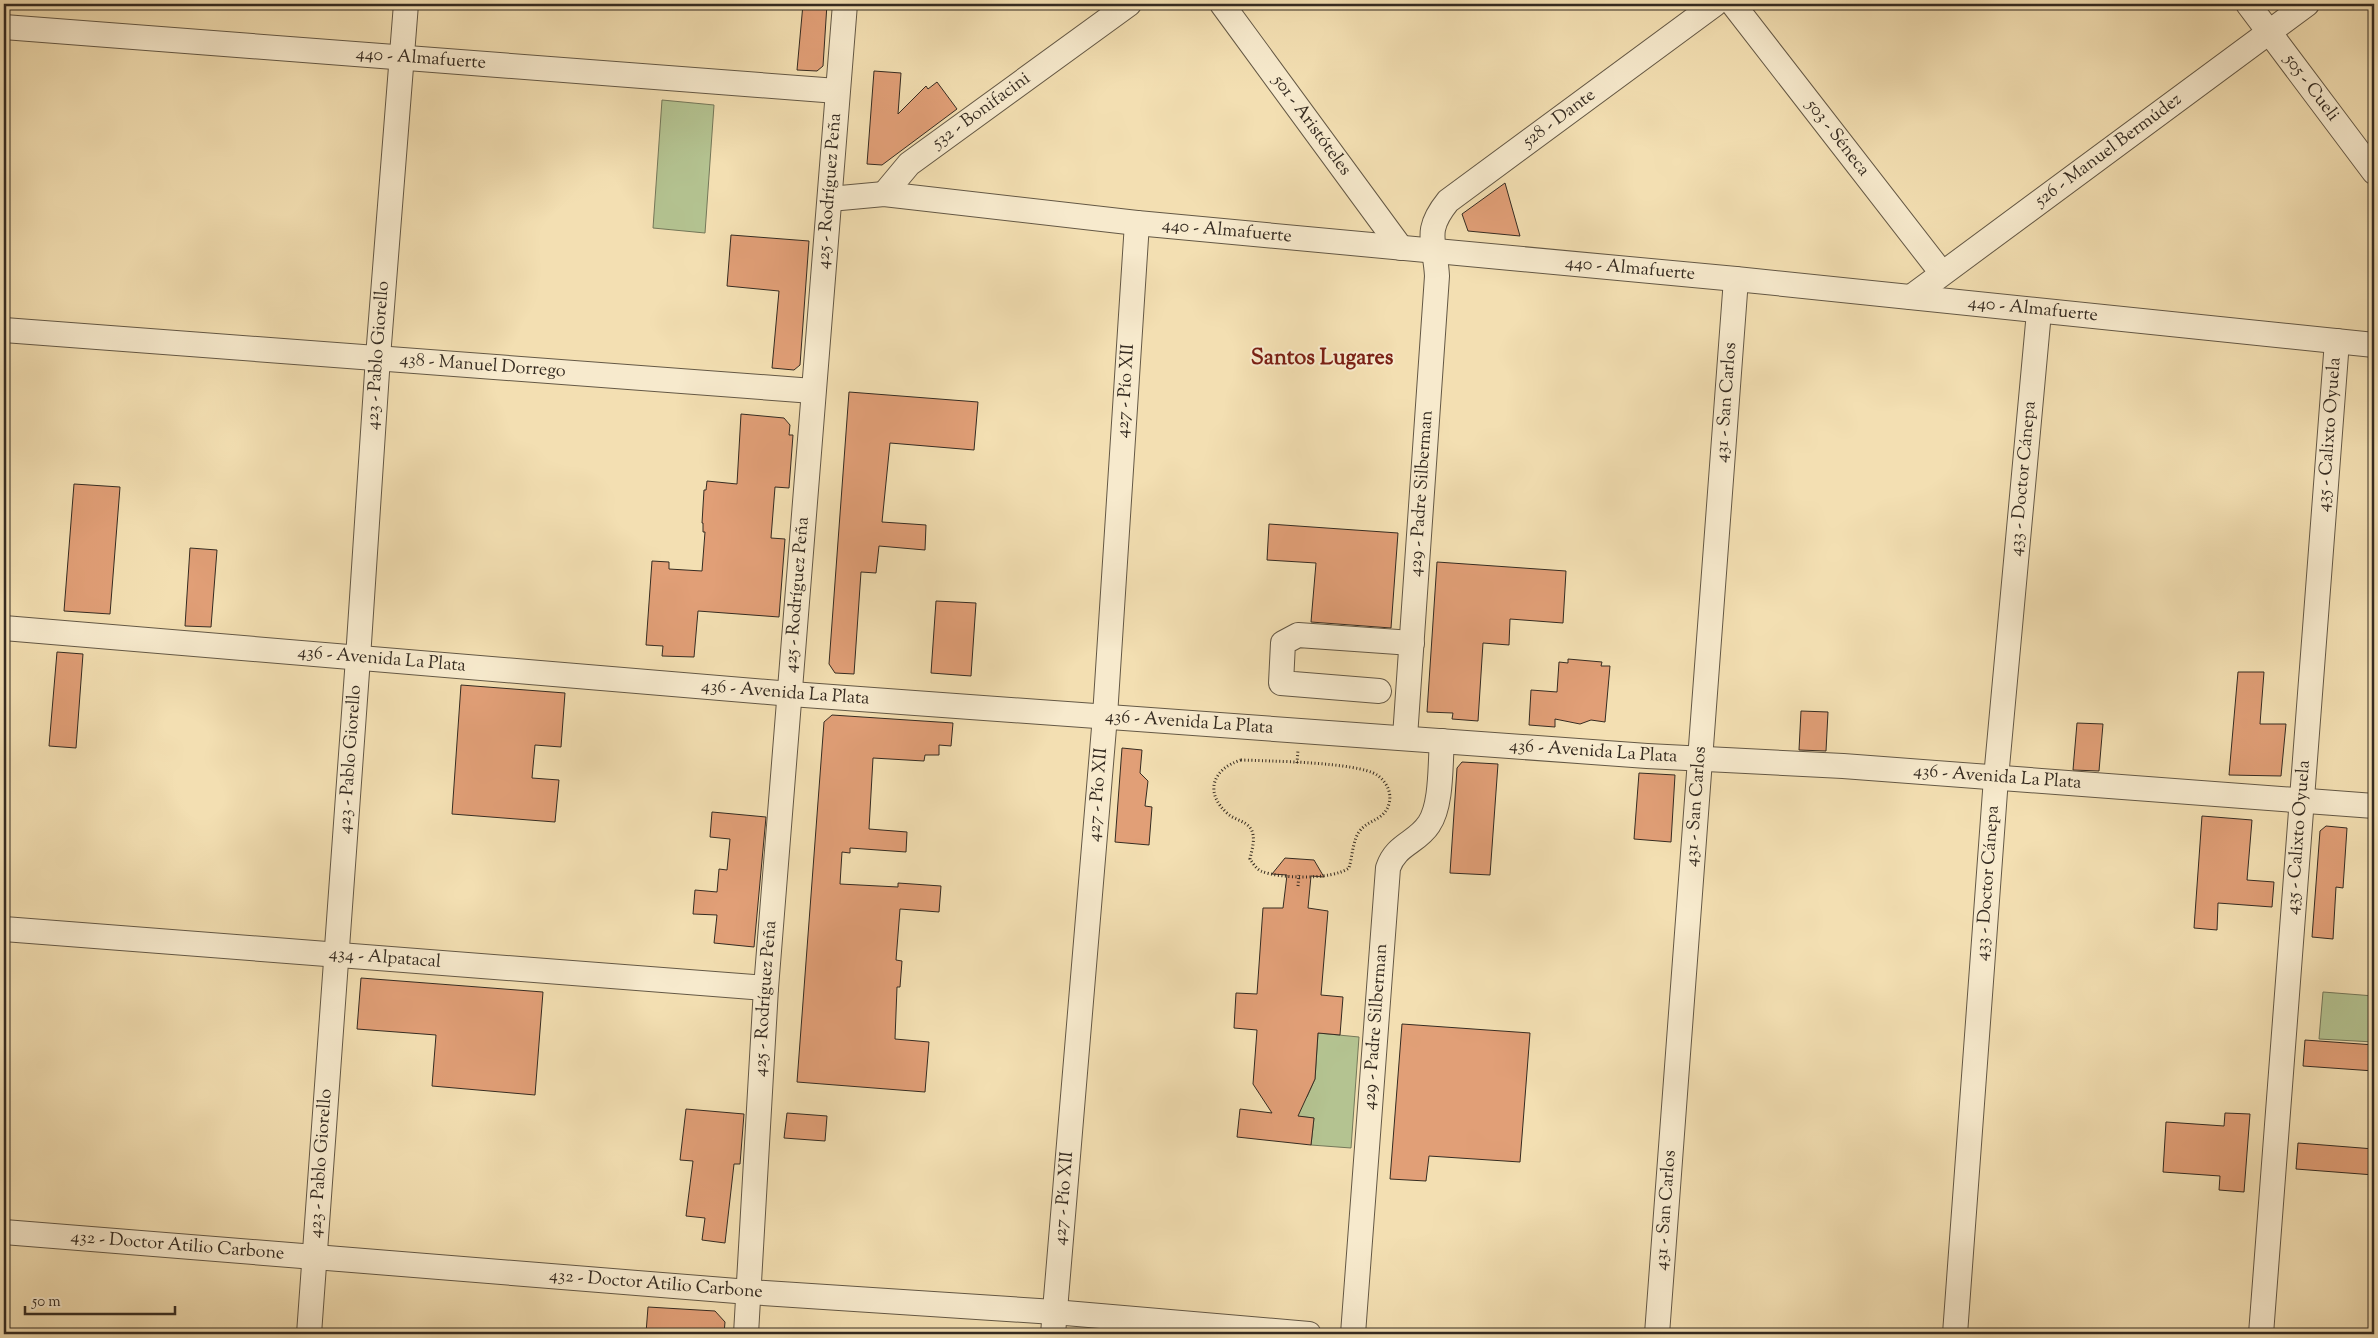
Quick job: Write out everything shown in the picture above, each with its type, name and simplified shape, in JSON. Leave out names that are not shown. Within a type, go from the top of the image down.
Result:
[{"type":"street","name":"423 - Pablo Giorello","points":[[309,1334],[316,1257],[378,357],[406,4]]},
{"type":"street","name":"425 - Rodríguez Peña","points":[[746,1334],[766,988],[791,694],[844,4]]},
{"type":"street","name":"532 - Bonifacini","points":[[884,194],[909,164],[1129,4]]},
{"type":"street","name":"501 - Aristóteles","points":[[1222,4],[1401,248]]},
{"type":"street","name":"528 - Dante","points":[[1432,252],[1434,223],[1448,200],[1715,4]]},
{"type":"street","name":"503 - Séneca","points":[[1733,4],[1942,272]]},
{"type":"street","name":"505 - Cueli","points":[[2248,4],[2374,172]]},
{"type":"street","name":"526 - Manuel Bermúdez","points":[[1911,297],[1942,272],[2307,4]]},
{"type":"street","name":"440 - Almafuerte","points":[[4,28],[837,91]]},
{"type":"street","name":"440 - Almafuerte","points":[[884,194],[1137,223],[1736,279],[2039,312],[2374,345]]},
{"type":"street","points":[[830,199],[884,194]]},
{"type":"street","name":"427 - Pío XII","points":[[1054,1323],[1105,716],[1137,223]]},
{"type":"street","name":"429 - Padre Silberman","points":[[1405,737],[1436,276],[1432,252]]},
{"type":"street","name":"431 - San Carlos","points":[[1657,1334],[1736,279]]},
{"type":"street","name":"433 - Doctor Cánepa","points":[[1955,1334],[1996,778],[2039,312]]},
{"type":"street","name":"438 - Manuel Dorrego","points":[[4,330],[813,391]]},
{"type":"street","name":"435 - Calixto Oyuela","points":[[2261,1334],[2336,341]]},
{"type":"street","name":"436 - Avenida La Plata","points":[[4,628],[791,694],[2374,806]]},
{"type":"street","points":[[1379,691],[1281,682],[1283,643],[1298,635],[1412,643]]},
{"type":"street","name":"429 - Padre Silberman","points":[[1353,1334],[1388,868],[1392,857],[1422,833],[1436,812],[1442,741]]},
{"type":"street","name":"434 - Alpatacal","points":[[4,929],[766,988]]},
{"type":"street","name":"432 - Doctor Atilio Carbone","points":[[4,1232],[749,1292],[1054,1323],[1309,1334]]},
{"type":"path","points":[[1241,760],[1337,765],[1376,774],[1386,782],[1390,792],[1385,814],[1365,825],[1358,833],[1349,868],[1342,873],[1324,876],[1299,876],[1272,874],[1258,870],[1250,859],[1254,835],[1249,826],[1229,815],[1214,793],[1214,783],[1217,774],[1227,764],[1241,760]]},
{"type":"path","points":[[1298,886],[1299,876]]},
{"type":"green space","points":[[662,100],[714,105],[705,233],[653,228]]},
{"type":"green space","points":[[2323,992],[2374,996],[2374,1042],[2319,1039]]},
{"type":"green space","points":[[1318,1033],[1359,1037],[1351,1148],[1311,1145],[1314,1118],[1294,1116],[1294,1106],[1307,1097],[1315,1079]]},
{"type":"building","points":[[803,4],[827,4],[823,66],[817,71],[797,70]]},
{"type":"building","points":[[874,71],[901,73],[898,114],[926,86],[928,89],[937,82],[957,109],[882,165],[867,164]]},
{"type":"building","points":[[1505,183],[1520,236],[1468,231],[1462,214]]},
{"type":"building","points":[[731,235],[809,241],[800,365],[794,370],[772,368],[779,291],[727,286]]},
{"type":"building","points":[[849,392],[978,402],[974,450],[890,443],[882,522],[926,525],[925,550],[879,546],[876,573],[861,572],[854,674],[835,673],[829,664]]},
{"type":"building","points":[[741,414],[784,418],[790,425],[789,435],[793,435],[789,488],[775,487],[771,538],[785,539],[779,617],[698,611],[694,657],[662,656],[663,646],[646,645],[652,561],[669,562],[669,569],[702,571],[705,532],[703,532],[702,523],[704,490],[706,490],[707,481],[737,484]]},
{"type":"building","points":[[74,484],[120,487],[110,614],[64,611]]},
{"type":"building","points":[[1269,524],[1398,533],[1391,628],[1311,622],[1316,563],[1267,560]]},
{"type":"building","points":[[190,548],[217,550],[211,627],[185,626]]},
{"type":"building","points":[[1437,562],[1566,571],[1563,623],[1510,619],[1509,645],[1483,643],[1478,721],[1452,719],[1453,713],[1427,712]]},
{"type":"building","points":[[936,601],[976,603],[971,676],[931,673]]},
{"type":"building","points":[[57,652],[83,654],[76,748],[49,746]]},
{"type":"building","points":[[1568,659],[1602,662],[1601,666],[1610,666],[1605,722],[1591,720],[1580,724],[1555,719],[1555,727],[1529,725],[1531,690],[1557,692],[1559,662],[1568,663]]},
{"type":"building","points":[[2238,672],[2264,672],[2260,724],[2286,724],[2281,776],[2229,775]]},
{"type":"building","points":[[461,685],[565,693],[561,747],[535,745],[532,778],[559,780],[555,822],[452,814]]},
{"type":"building","points":[[1801,711],[1828,712],[1826,751],[1799,750]]},
{"type":"building","points":[[832,715],[953,723],[951,746],[939,745],[939,755],[925,755],[924,761],[873,758],[869,829],[907,832],[906,852],[850,848],[850,853],[842,852],[840,884],[898,887],[898,883],[941,886],[939,912],[900,909],[896,960],[902,961],[900,987],[897,987],[895,1039],[929,1042],[925,1092],[797,1082],[824,722]]},
{"type":"building","points":[[2077,723],[2103,724],[2099,771],[2073,770]]},
{"type":"building","points":[[1122,748],[1142,750],[1140,773],[1148,781],[1145,806],[1152,807],[1149,845],[1115,842]]},
{"type":"building","points":[[1462,762],[1498,764],[1490,875],[1450,873],[1457,768]]},
{"type":"building","points":[[1639,773],[1675,775],[1671,842],[1634,839]]},
{"type":"building","points":[[712,812],[766,817],[754,947],[714,943],[717,915],[693,914],[695,890],[717,892],[719,869],[727,870],[730,839],[710,837]]},
{"type":"building","points":[[2202,816],[2252,820],[2247,880],[2274,882],[2272,907],[2218,903],[2217,930],[2194,928]]},
{"type":"building","points":[[2326,826],[2347,828],[2343,888],[2336,887],[2333,939],[2312,937],[2320,831]]},
{"type":"building","points":[[1285,858],[1314,860],[1324,877],[1311,876],[1308,908],[1328,911],[1321,995],[1343,997],[1340,1035],[1318,1033],[1315,1079],[1298,1116],[1314,1118],[1311,1145],[1237,1137],[1240,1109],[1272,1113],[1253,1084],[1257,1030],[1234,1028],[1236,993],[1257,994],[1263,908],[1283,908],[1287,875],[1272,874]]},
{"type":"building","points":[[361,978],[543,992],[535,1095],[432,1086],[436,1035],[357,1029]]},
{"type":"building","points":[[1402,1024],[1530,1033],[1520,1162],[1429,1156],[1426,1181],[1390,1179]]},
{"type":"building","points":[[2305,1040],[2374,1045],[2374,1071],[2303,1066]]},
{"type":"building","points":[[686,1109],[744,1114],[740,1164],[734,1164],[725,1243],[702,1240],[705,1218],[686,1216],[693,1161],[680,1160]]},
{"type":"building","points":[[787,1113],[827,1116],[825,1141],[784,1138]]},
{"type":"building","points":[[2225,1113],[2250,1114],[2244,1192],[2219,1190],[2220,1176],[2163,1172],[2166,1122],[2224,1126]]},
{"type":"building","points":[[2298,1143],[2374,1149],[2374,1175],[2296,1169]]},
{"type":"building","points":[[648,1307],[715,1311],[725,1322],[724,1334],[646,1333]]},
{"type":"district","name":"Santos Lugares","points":[[1322,359]]}]
